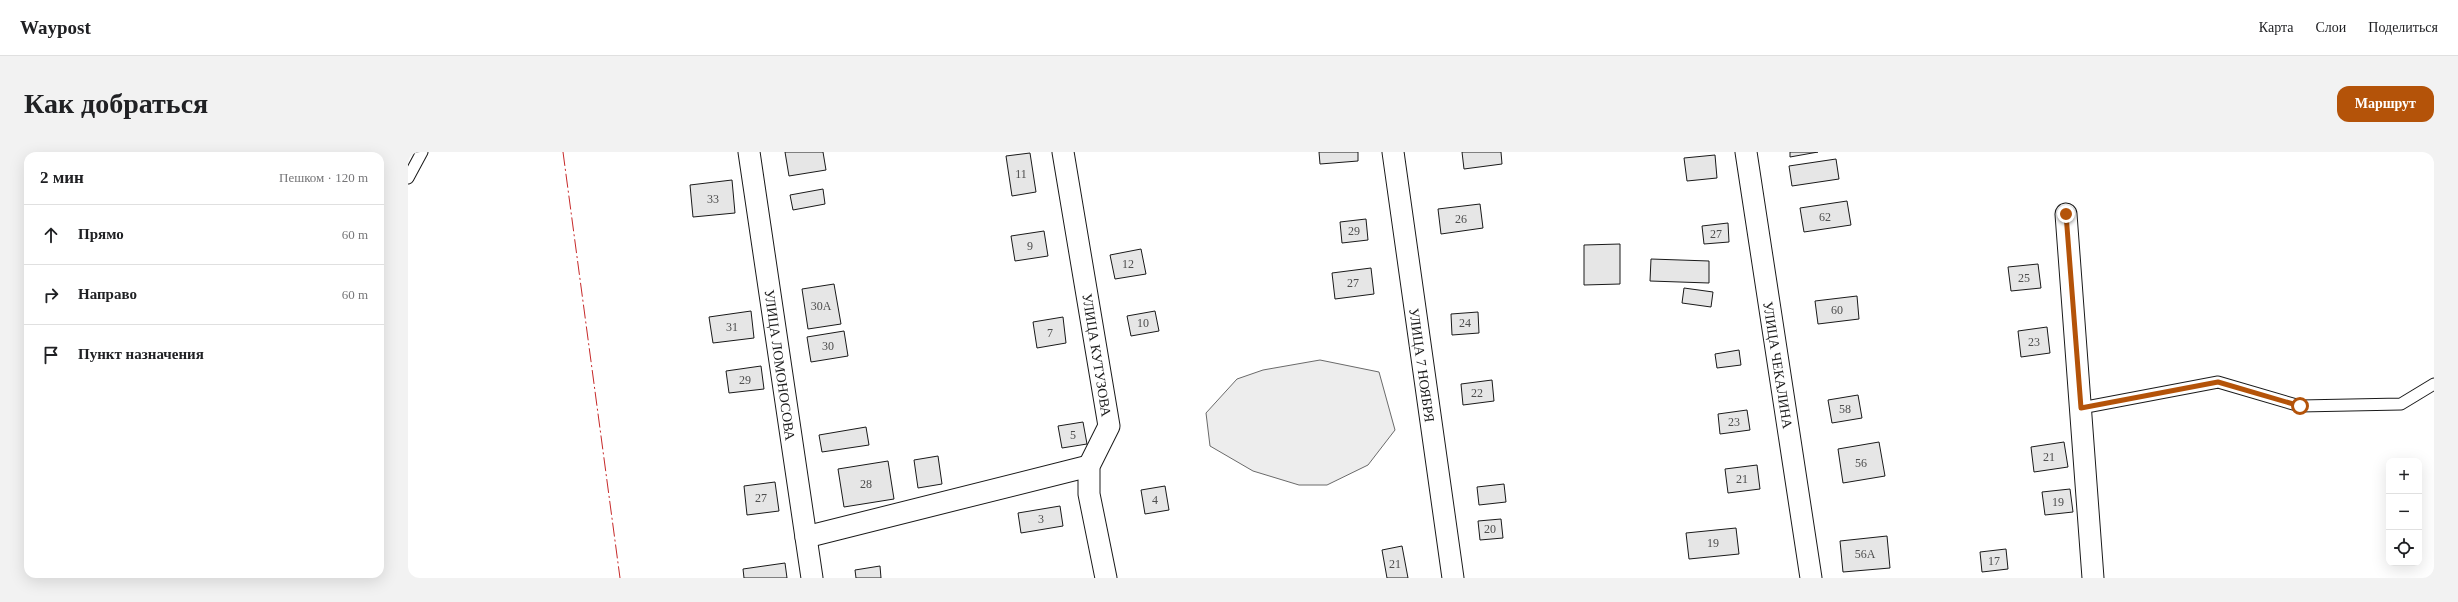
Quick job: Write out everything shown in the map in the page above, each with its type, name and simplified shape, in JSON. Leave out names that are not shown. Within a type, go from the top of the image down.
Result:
[{"type":"street","name":"УЛИЦА ЛОМОНОСОВА","points":[[749,152],[812,578]]},
{"type":"street","name":"УЛИЦА КУТУЗОВА","points":[[1063,152],[1109,426],[1090,466],[1089,494],[1106,578]]},
{"type":"street","name":"УЛИЦА 7 НОЯБРЯ","points":[[1393,152],[1453,578]]},
{"type":"street","name":"УЛИЦА ЧЕКАЛИНА","points":[[1746,152],[1811,578]]},
{"type":"street","points":[[2066,214],[2093,578]]},
{"type":"street","points":[[806,538],[1090,466]]},
{"type":"lane","points":[[408,178],[422,152]]},
{"type":"lane","points":[[2081,408],[2218,382],[2300,406],[2401,404],[2434,384]]},
{"type":"shaded area","points":[[1320,360],[1379,372],[1395,430],[1368,465],[1327,485],[1299,485],[1253,471],[1210,446],[1206,413],[1237,379],[1263,370]]},
{"type":"building","points":[[785,152],[823,152],[826,170],[789,176]]},
{"type":"building","points":[[1319,152],[1358,152],[1358,161],[1320,164]]},
{"type":"building","points":[[1462,152],[1501,152],[1502,164],[1464,169]]},
{"type":"building","points":[[1790,152],[1818,152],[1790,157]]},
{"type":"building","points":[[1030,153],[1036,192],[1012,196],[1006,156]]},
{"type":"building","points":[[1715,155],[1717,178],[1687,181],[1684,158]]},
{"type":"building","points":[[1836,159],[1839,179],[1792,186],[1789,166]]},
{"type":"building","points":[[732,180],[735,213],[693,217],[690,185]]},
{"type":"building","points":[[823,189],[825,204],[793,210],[790,195]]},
{"type":"building","points":[[1847,201],[1851,225],[1804,232],[1800,208]]},
{"type":"building","points":[[1480,204],[1483,228],[1441,234],[1438,209]]},
{"type":"building","points":[[1366,219],[1368,240],[1342,243],[1340,222]]},
{"type":"building","points":[[1728,223],[1729,242],[1704,244],[1702,226]]},
{"type":"building","points":[[1044,231],[1048,256],[1015,261],[1011,236]]},
{"type":"building","points":[[1620,244],[1620,284],[1584,285],[1584,245]]},
{"type":"building","points":[[1141,249],[1146,274],[1115,279],[1110,255]]},
{"type":"building","points":[[1651,259],[1709,261],[1709,283],[1650,281]]},
{"type":"building","points":[[2038,264],[2041,288],[2011,291],[2008,267]]},
{"type":"building","points":[[1371,268],[1374,294],[1335,299],[1332,273]]},
{"type":"building","points":[[834,284],[841,324],[808,329],[802,289]]},
{"type":"building","points":[[1684,288],[1713,292],[1711,307],[1682,303]]},
{"type":"building","points":[[1857,296],[1859,319],[1818,324],[1815,301]]},
{"type":"building","points":[[751,311],[754,338],[713,343],[709,317]]},
{"type":"building","points":[[1155,311],[1159,331],[1131,336],[1127,316]]},
{"type":"building","points":[[1478,312],[1479,333],[1452,335],[1451,314]]},
{"type":"building","points":[[1063,317],[1066,343],[1037,348],[1033,322]]},
{"type":"building","points":[[2047,327],[2050,353],[2021,357],[2018,331]]},
{"type":"building","points":[[844,331],[848,356],[811,362],[807,337]]},
{"type":"building","points":[[1739,350],[1741,365],[1717,368],[1715,354]]},
{"type":"building","points":[[761,366],[764,389],[729,393],[726,371]]},
{"type":"building","points":[[1492,380],[1494,401],[1463,405],[1461,384]]},
{"type":"building","points":[[1858,395],[1862,418],[1832,423],[1828,400]]},
{"type":"building","points":[[1747,410],[1750,430],[1720,434],[1718,414]]},
{"type":"building","points":[[1083,422],[1087,444],[1062,448],[1058,426]]},
{"type":"building","points":[[866,427],[869,445],[822,452],[819,435]]},
{"type":"building","points":[[1879,442],[1885,476],[1843,483],[1838,449]]},
{"type":"building","points":[[2064,442],[2068,467],[2034,472],[2031,447]]},
{"type":"building","points":[[938,456],[942,484],[918,488],[914,460]]},
{"type":"building","points":[[888,461],[894,499],[844,507],[838,469]]},
{"type":"building","points":[[1757,465],[1760,489],[1728,493],[1725,469]]},
{"type":"building","points":[[775,482],[779,511],[747,515],[744,486]]},
{"type":"building","points":[[1504,484],[1506,502],[1479,505],[1477,487]]},
{"type":"building","points":[[1165,486],[1169,510],[1145,514],[1141,490]]},
{"type":"building","points":[[2070,489],[2073,512],[2045,515],[2042,492]]},
{"type":"building","points":[[1060,506],[1063,526],[1021,533],[1018,513]]},
{"type":"building","points":[[1501,519],[1503,538],[1480,540],[1478,521]]},
{"type":"building","points":[[1736,528],[1739,554],[1689,559],[1686,533]]},
{"type":"building","points":[[1887,536],[1890,568],[1843,572],[1840,541]]},
{"type":"building","points":[[1402,546],[1408,578],[1387,578],[1382,550]]},
{"type":"building","points":[[2006,549],[2008,569],[1982,572],[1980,552]]},
{"type":"building","points":[[785,563],[787,578],[744,578],[743,569]]},
{"type":"building","points":[[880,566],[881,578],[856,578],[855,570]]},
{"type":"power","points":[[563,152],[620,578]]},
{"type":"route","points":[[2066,214],[2081,408],[2218,382],[2300,406]]}]
